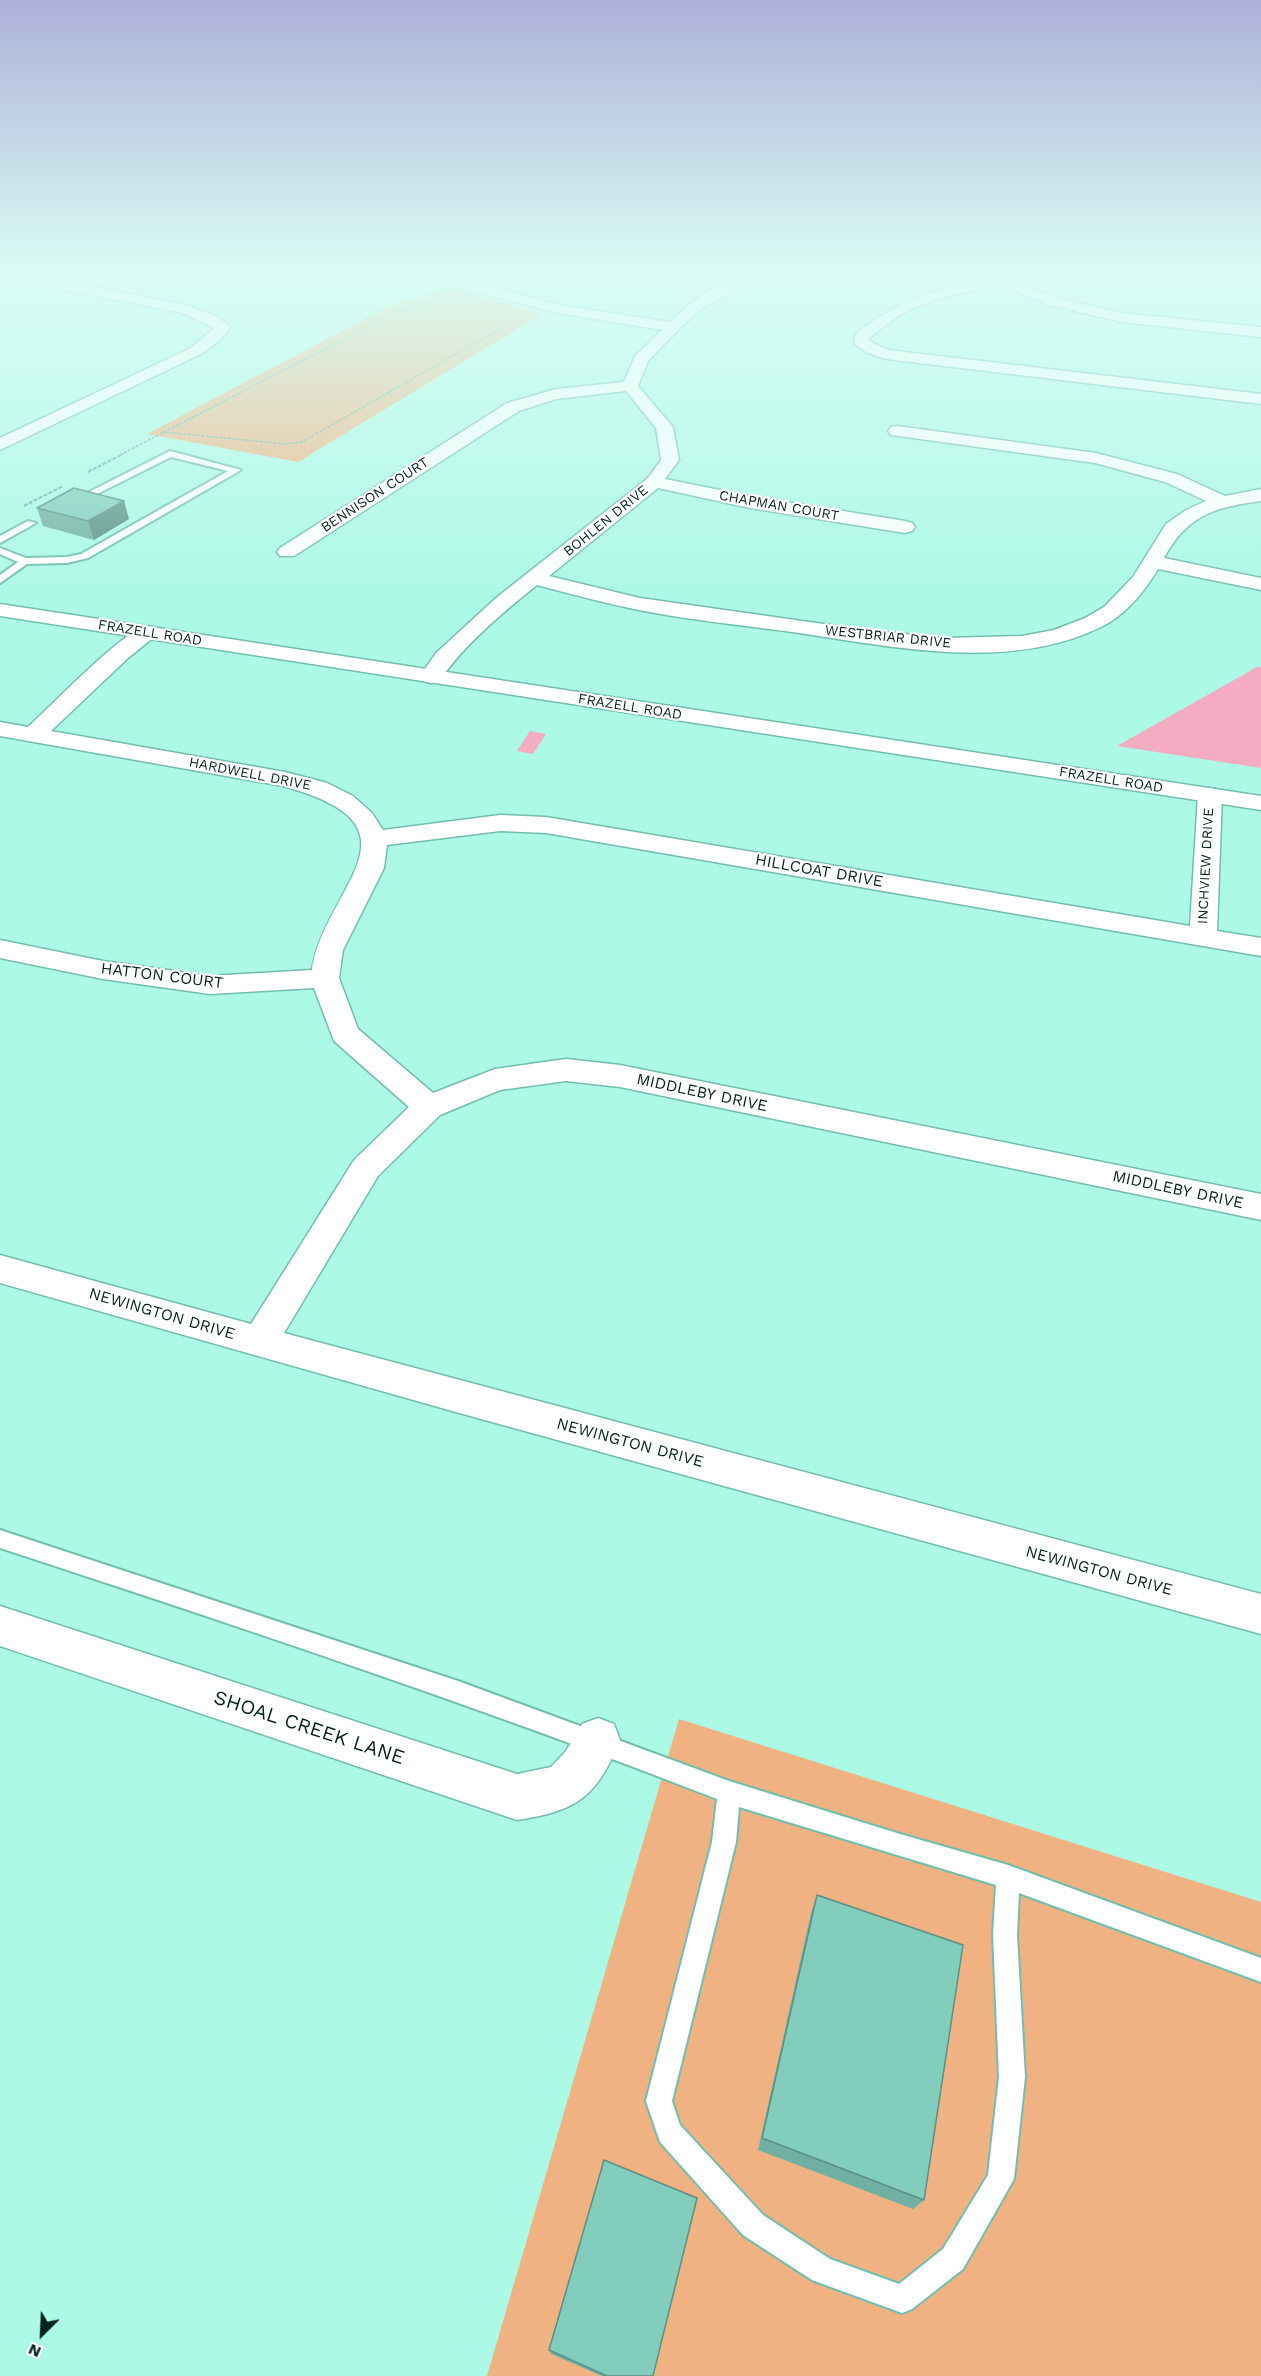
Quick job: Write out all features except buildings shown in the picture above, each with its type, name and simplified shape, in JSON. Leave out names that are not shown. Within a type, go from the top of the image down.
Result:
[{"type":"street","points":[[0,446],[122,387]]},
{"type":"street","name":"BENNISON COURT","points":[[287,552],[513,407],[571,390],[617,387]]},
{"type":"street","name":"BOHLEN DRIVE","points":[[432,676],[444,658],[503,602],[654,483],[670,460],[664,427],[631,387]]},
{"type":"street","points":[[1160,387],[1261,399]]},
{"type":"street","points":[[897,431],[1096,458],[1171,478],[1223,502]]},
{"type":"street","name":"CHAPMAN COURT","points":[[654,483],[750,502],[905,527]]},
{"type":"street","name":"WESTBRIAR DRIVE","points":[[534,578],[607,597],[897,641],[985,645],[1034,640],[1063,634],[1112,613],[1126,599],[1152,562],[1165,537],[1174,527],[1210,505],[1261,495]]},
{"type":"street","points":[[1152,562],[1261,584]]},
{"type":"street","name":"FRAZELL ROAD","points":[[0,610],[1261,803]]},
{"type":"street","points":[[33,735],[120,653],[146,632]]},
{"type":"street","name":"HARDWELL DRIVE","points":[[0,729],[285,779],[318,788],[344,801],[363,818],[375,839]]},
{"type":"street","name":"INCHVIEW DRIVE","points":[[1203,937],[1210,795]]},
{"type":"street","name":"HILLCOAT DRIVE","points":[[375,839],[500,823],[546,825],[1261,947]]},
{"type":"street","points":[[375,839],[371,868],[329,950],[325,978],[345,1034],[429,1107]]},
{"type":"street","name":"HATTON COURT","points":[[0,949],[103,970],[210,985],[325,978]]},
{"type":"street","name":"MIDDLEBY DRIVE","points":[[260,1341],[366,1168],[429,1107],[495,1080],[566,1070],[620,1076],[1261,1208]]},
{"type":"street","name":"NEWINGTON DRIVE","points":[[0,1269],[1261,1614]]},
{"type":"street","name":"SHOAL CREEK LANE","points":[[0,1626],[517,1797],[554,1792],[580,1773],[598,1740]]},
{"type":"lane","points":[[0,551],[25,561],[67,560],[84,556],[236,470],[170,454],[63,507]]},
{"type":"lane","points":[[0,540],[31,523]]},
{"type":"lane","points":[[0,580],[25,561]]},
{"type":"lane","points":[[0,1539],[282,1630],[598,1740],[729,1792],[900,1846],[1008,1877],[1261,1970]]},
{"type":"lane","points":[[729,1792],[724,1842],[659,2101],[669,2133],[753,2225],[822,2270],[902,2299],[953,2259],[1000,2179],[1012,2077],[1005,1935],[1008,1877]]},
{"type":"path","points":[[251,387],[164,432],[285,444],[302,442],[398,387]]},
{"type":"shaded area","points":[[236,387],[422,387],[298,462],[147,434]]},
{"type":"shaded area","points":[[1257,667],[1261,667],[1261,768],[1117,746]]},
{"type":"shaded area","points":[[530,731],[546,734],[533,754],[517,751]]},
{"type":"shaded area","points":[[679,1719],[1261,1902],[1261,2376],[487,2376]]}]
